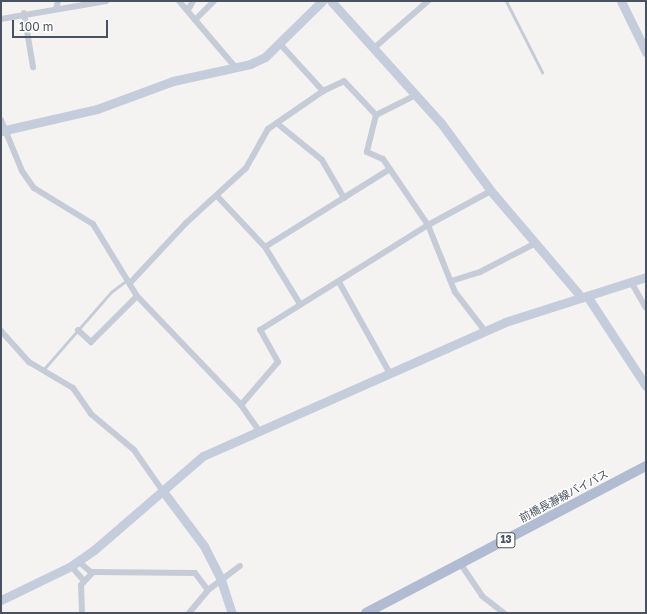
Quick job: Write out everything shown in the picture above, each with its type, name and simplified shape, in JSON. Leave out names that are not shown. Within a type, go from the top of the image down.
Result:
[{"type":"main road","name":"前橋長瀞線バイパス","points":[[366,613],[646,466]]},
{"type":"street","points":[[56,9],[58,1]]},
{"type":"street","points":[[1,19],[106,1]]},
{"type":"street","points":[[179,1],[236,68]]},
{"type":"street","points":[[188,10],[193,1]]},
{"type":"street","points":[[195,20],[214,1]]},
{"type":"street","points":[[3,131],[97,109],[173,81],[236,68],[265,57],[280,44],[322,1]]},
{"type":"street","points":[[331,1],[416,95],[491,191],[585,297],[646,386]]},
{"type":"street","points":[[374,48],[428,1]]},
{"type":"street","points":[[621,1],[646,52]]},
{"type":"street","points":[[24,14],[33,67]]},
{"type":"street","points":[[280,44],[323,91]]},
{"type":"street","points":[[129,281],[246,168],[268,129],[279,125],[323,91],[344,81],[376,115]]},
{"type":"street","points":[[416,95],[376,115],[366,148],[390,169],[428,225],[452,281],[455,292],[485,331]]},
{"type":"street","points":[[1,120],[3,131],[22,171],[34,188],[90,222],[138,296],[241,405],[258,429]]},
{"type":"street","points":[[279,125],[322,160],[344,198]]},
{"type":"street","points":[[265,247],[390,169]]},
{"type":"street","points":[[241,405],[278,362],[260,330],[428,225],[491,191]]},
{"type":"street","points":[[217,196],[265,247],[300,304]]},
{"type":"street","points":[[452,281],[480,272],[536,243]]},
{"type":"street","points":[[1,600],[75,563],[203,456],[258,429],[485,331],[646,277]]},
{"type":"street","points":[[339,282],[389,372]]},
{"type":"street","points":[[631,282],[646,308]]},
{"type":"street","points":[[78,330],[91,342],[138,296]]},
{"type":"street","points":[[1,331],[18,352],[43,370],[73,388],[91,414],[134,450],[204,546],[221,580],[232,613]]},
{"type":"street","points":[[75,563],[92,573],[195,573],[208,590]]},
{"type":"street","points":[[75,563],[84,580],[82,613]]},
{"type":"street","points":[[460,563],[482,596],[504,613]]},
{"type":"street","points":[[189,613],[208,590],[240,566]]},
{"type":"street","points":[[84,580],[92,573]]},
{"type":"lane","points":[[506,1],[542,72]]},
{"type":"lane","points":[[43,370],[111,292],[129,281]]}]
